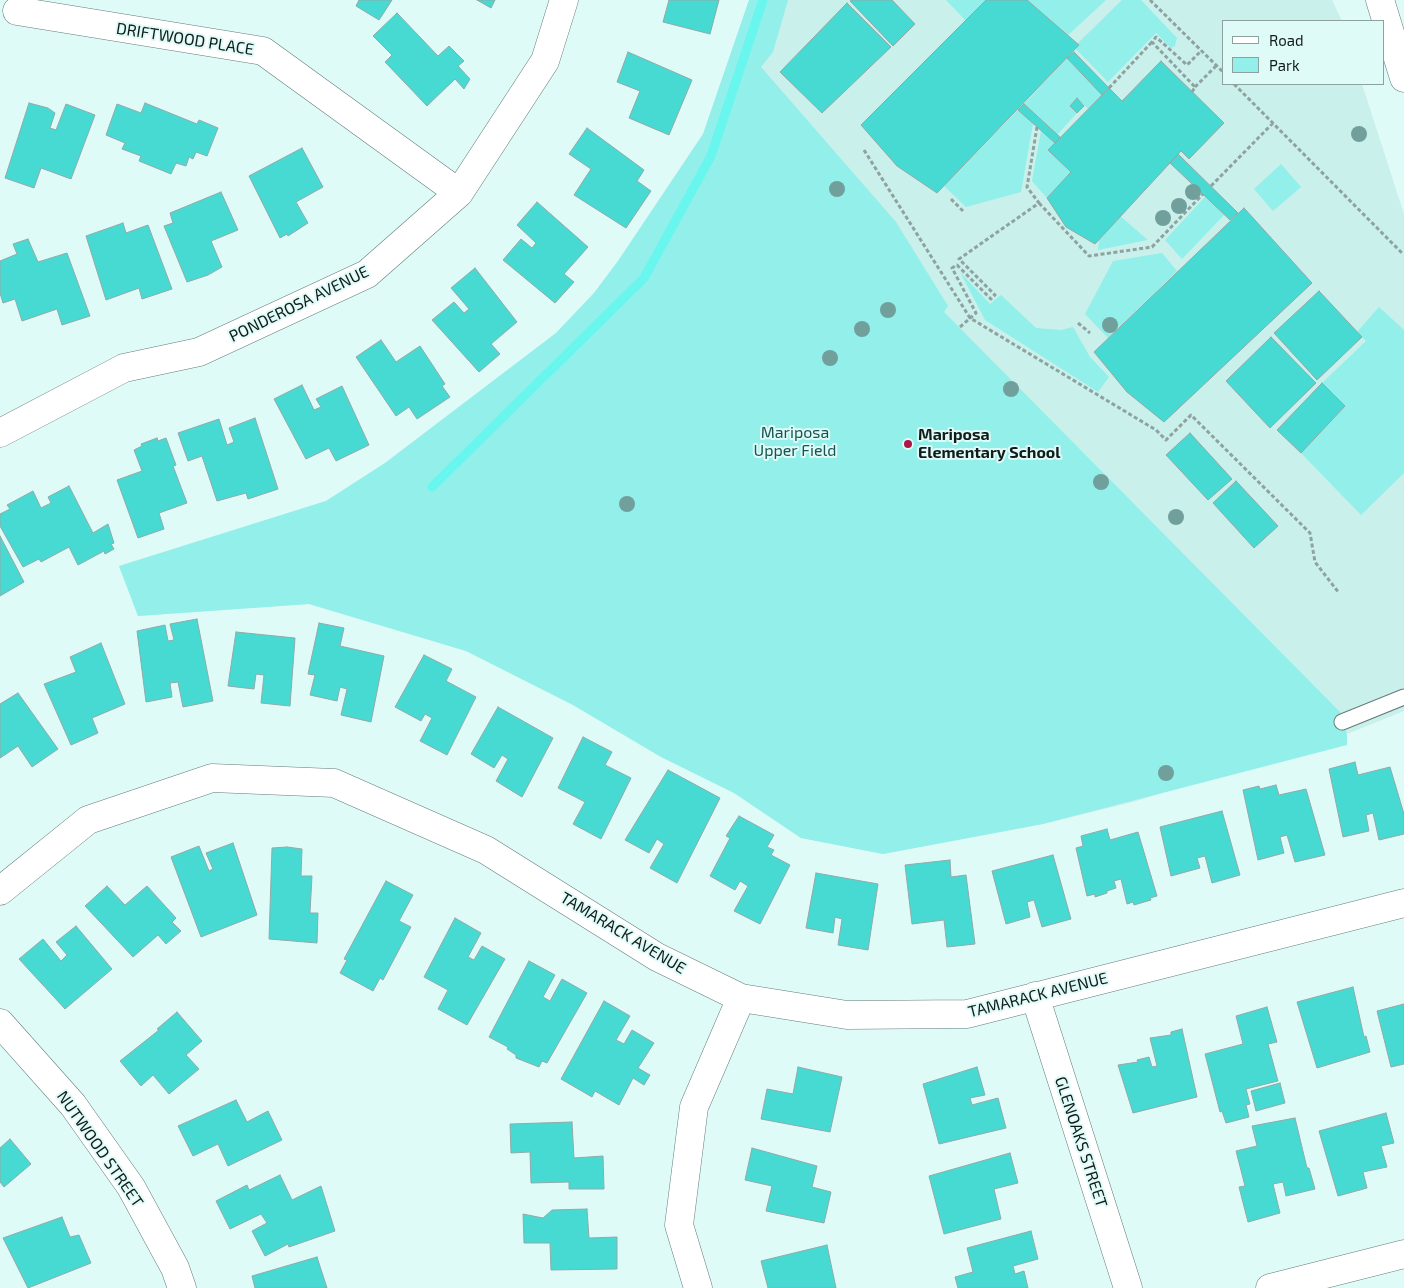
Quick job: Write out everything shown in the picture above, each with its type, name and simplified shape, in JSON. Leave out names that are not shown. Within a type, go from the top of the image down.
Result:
[{"type":"street","name":"PONDEROSA AVENUE","points":[[0,433],[124,368],[199,352],[368,274],[459,193],[545,62],[564,0]]},
{"type":"street","points":[[1380,0],[1404,78]]},
{"type":"street","name":"DRIFTWOOD PLACE","points":[[17,11],[263,51],[459,193]]},
{"type":"street","name":"TAMARACK AVENUE","points":[[0,891],[88,820],[212,778],[334,783],[486,850],[657,957],[741,998],[847,1015],[967,1014],[1404,903]]},
{"type":"street","name":"GLENOAKS STREET","points":[[1035,996],[1128,1288]]},
{"type":"street","points":[[698,1288],[679,1225],[694,1107],[741,998]]},
{"type":"street","name":"NUTWOOD STREET","points":[[0,1023],[73,1105],[131,1187],[175,1268],[182,1288]]},
{"type":"street","points":[[1270,1288],[1404,1254]]},
{"type":"lane","points":[[1342,722],[1404,697]]},
{"type":"path","points":[[1150,0],[1222,71]]},
{"type":"path","points":[[1109,88],[1156,37],[1187,65],[1201,51]]},
{"type":"path","points":[[1152,42],[1195,87]]},
{"type":"path","points":[[1192,92],[1216,66]]},
{"type":"path","points":[[1235,85],[1402,253]]},
{"type":"path","points":[[1211,186],[1273,123]]},
{"type":"path","points":[[1037,127],[1027,187],[1039,203],[1089,256],[1152,246],[1203,194]]},
{"type":"path","points":[[864,150],[970,318],[1156,430],[1166,440],[1191,415],[1310,534],[1314,562],[1339,593]]},
{"type":"path","points":[[951,200],[964,212]]},
{"type":"path","points":[[960,327],[976,313],[952,268],[957,265],[990,299],[995,295],[960,259],[1039,203]]},
{"type":"path","points":[[1078,323],[1090,333]]},
{"type":"shaded area","name":"Mariposa Elementary School","points":[[749,0],[1332,0],[1342,20],[1222,20],[1222,85],[1362,85],[1404,214],[1404,711],[1278,762],[1198,782],[1133,802],[1043,824],[883,854],[801,838],[734,793],[661,757],[573,705],[466,651],[309,604],[138,616],[119,566],[326,501],[385,463],[556,333],[594,293],[618,261],[703,134]]},
{"type":"green space","name":"Mariposa Upper Field","points":[[749,0],[788,0],[773,52],[761,67],[896,222],[948,306],[944,312],[1340,712],[1347,735],[1347,745],[1043,824],[883,854],[801,838],[734,793],[661,757],[573,705],[466,651],[309,604],[138,616],[119,566],[326,501],[385,463],[556,333],[594,293],[618,261],[703,134]]},
{"type":"green space","points":[[946,0],[986,0],[966,21]]},
{"type":"green space","points":[[1027,0],[1106,0],[1066,37]]},
{"type":"green space","points":[[1122,0],[1141,0],[1177,38],[1175,46],[1171,48],[1156,33],[1108,82],[1074,47]]},
{"type":"green space","points":[[1067,58],[1102,95],[1088,109],[1077,98],[1070,106],[1077,113],[1057,135],[1024,104]]},
{"type":"green space","points":[[1018,110],[1033,124],[1021,192],[966,207],[944,186]]},
{"type":"green space","points":[[1041,131],[1055,143],[1071,172],[1047,198],[1032,181]]},
{"type":"green space","points":[[1281,164],[1301,187],[1273,211],[1254,189]]},
{"type":"green space","points":[[1205,197],[1224,215],[1182,259],[1165,240]]},
{"type":"green space","points":[[1120,216],[1148,240],[1098,250],[1099,240]]},
{"type":"green space","points":[[1162,253],[1177,271],[1108,338],[1085,314],[1113,261]]},
{"type":"green space","points":[[960,272],[990,304],[1001,295],[1036,328],[1061,330],[1073,327],[1090,357],[1109,377],[1098,392],[985,320]]},
{"type":"green space","points":[[1379,307],[1404,330],[1404,473],[1361,515],[1301,453],[1345,406],[1322,383],[1366,341],[1357,332]]},
{"type":"building","points":[[359,0],[392,0],[379,20],[356,6]]},
{"type":"building","points":[[477,0],[495,0],[491,8]]},
{"type":"building","points":[[669,0],[719,0],[710,34],[663,22]]},
{"type":"building","points":[[892,0],[915,24],[893,46],[850,1]]},
{"type":"building","points":[[986,0],[1027,0],[1079,45],[937,193],[897,166],[861,125]]},
{"type":"building","points":[[847,3],[891,47],[822,113],[780,72]]},
{"type":"building","points":[[397,13],[438,56],[449,46],[464,61],[458,66],[470,79],[464,89],[455,79],[427,106],[385,62],[392,55],[373,36]]},
{"type":"building","points":[[628,52],[692,80],[669,135],[629,118],[640,91],[617,82]]},
{"type":"building","points":[[1074,52],[1109,88],[1102,95],[1067,58]]},
{"type":"building","points":[[1161,61],[1224,123],[1189,159],[1181,151],[1095,244],[1066,227],[1047,198],[1071,172],[1048,150],[1109,88],[1122,101]]},
{"type":"building","points":[[1077,98],[1084,106],[1077,113],[1070,106]]},
{"type":"building","points":[[29,103],[48,108],[55,113],[50,128],[56,130],[66,104],[95,115],[71,179],[41,168],[34,188],[5,178]]},
{"type":"building","points":[[145,103],[197,124],[199,120],[218,128],[207,156],[196,152],[193,159],[189,157],[186,166],[176,163],[171,174],[139,161],[141,156],[122,149],[125,143],[106,135],[117,104],[141,113]]},
{"type":"building","points":[[1024,104],[1061,138],[1055,143],[1018,110]]},
{"type":"building","points":[[587,128],[644,170],[637,181],[651,191],[626,228],[574,195],[591,169],[569,154]]},
{"type":"building","points":[[302,148],[323,187],[296,202],[308,223],[288,236],[287,234],[280,238],[249,176]]},
{"type":"building","points":[[1178,154],[1238,213],[1230,220],[1170,163]]},
{"type":"building","points":[[221,192],[238,230],[211,241],[222,267],[208,275],[187,282],[164,226],[173,223],[170,213]]},
{"type":"building","points":[[537,202],[588,247],[564,274],[574,282],[555,303],[503,260],[521,239],[532,248],[536,243],[517,225]]},
{"type":"building","points":[[1244,208],[1312,283],[1164,422],[1127,392],[1094,352]]},
{"type":"building","points":[[123,223],[126,233],[148,225],[172,289],[142,299],[139,288],[106,300],[86,236]]},
{"type":"building","points":[[28,239],[38,262],[67,253],[90,316],[62,325],[57,309],[22,321],[15,299],[3,303],[0,293],[0,261],[17,254],[13,244]]},
{"type":"building","points":[[475,268],[517,322],[491,344],[500,354],[479,372],[432,320],[454,302],[464,313],[469,309],[451,288]]},
{"type":"building","points":[[1319,291],[1362,337],[1317,380],[1274,333]]},
{"type":"building","points":[[1271,337],[1316,383],[1270,428],[1226,381]]},
{"type":"building","points":[[381,340],[396,362],[420,346],[445,384],[442,386],[450,397],[417,419],[409,407],[396,416],[356,357]]},
{"type":"building","points":[[1322,383],[1345,406],[1301,453],[1277,430]]},
{"type":"building","points":[[302,385],[314,410],[321,407],[316,399],[342,386],[369,445],[336,461],[329,448],[306,459],[274,399]]},
{"type":"building","points":[[255,418],[278,489],[248,499],[246,493],[217,501],[202,456],[188,461],[178,433],[219,419],[227,445],[234,442],[229,428]]},
{"type":"building","points":[[1190,433],[1232,479],[1208,500],[1166,455]]},
{"type":"building","points":[[157,438],[158,441],[166,438],[176,465],[173,466],[187,503],[159,513],[164,529],[138,538],[117,480],[142,471],[134,450],[142,446],[141,444]]},
{"type":"building","points":[[1236,481],[1278,526],[1254,548],[1213,503]]},
{"type":"building","points":[[69,486],[93,533],[108,524],[114,543],[111,544],[114,549],[105,554],[104,551],[78,565],[69,547],[41,562],[39,559],[23,567],[0,526],[0,514],[10,509],[7,505],[33,491],[41,508],[51,503],[48,497]]},
{"type":"building","points":[[0,536],[24,582],[0,596]]},
{"type":"building","points":[[197,619],[213,701],[183,707],[178,682],[170,683],[172,697],[146,702],[137,631],[165,625],[168,641],[174,640],[170,624]]},
{"type":"building","points":[[319,623],[344,628],[340,646],[384,656],[371,722],[341,715],[347,689],[340,687],[337,701],[310,695],[315,675],[308,674]]},
{"type":"building","points":[[236,632],[295,638],[290,706],[261,703],[264,675],[256,674],[254,689],[228,686]]},
{"type":"building","points":[[101,643],[125,704],[92,718],[98,733],[71,745],[44,684],[76,672],[70,657]]},
{"type":"building","points":[[424,655],[452,669],[446,681],[476,697],[447,755],[420,741],[432,718],[425,714],[421,721],[395,707]]},
{"type":"building","points":[[18,693],[58,749],[32,767],[18,746],[0,758],[0,704]]},
{"type":"building","points":[[498,707],[553,738],[522,797],[496,781],[508,759],[502,755],[494,768],[471,754]]},
{"type":"building","points":[[583,737],[612,752],[605,765],[631,778],[601,839],[573,824],[585,802],[558,788]]},
{"type":"building","points":[[1355,762],[1358,775],[1390,767],[1404,814],[1404,834],[1379,840],[1373,813],[1366,815],[1369,831],[1343,837],[1329,769]]},
{"type":"building","points":[[668,770],[720,798],[677,883],[650,868],[664,844],[657,839],[649,853],[625,840]]},
{"type":"building","points":[[1276,785],[1279,795],[1306,789],[1325,855],[1295,862],[1287,835],[1280,837],[1284,853],[1258,860],[1243,790],[1259,786],[1260,789]]},
{"type":"building","points":[[1222,811],[1240,875],[1212,883],[1205,856],[1197,858],[1200,868],[1171,876],[1160,827]]},
{"type":"building","points":[[739,816],[774,835],[767,847],[774,850],[771,855],[790,865],[760,924],[734,911],[748,886],[740,881],[735,890],[710,876],[730,838],[726,836]]},
{"type":"building","points":[[1107,829],[1110,840],[1138,832],[1157,896],[1150,898],[1151,900],[1134,905],[1133,902],[1127,904],[1121,879],[1114,881],[1116,888],[1107,891],[1107,893],[1095,897],[1095,894],[1087,896],[1076,848],[1083,846],[1081,836]]},
{"type":"building","points":[[233,843],[257,915],[201,937],[171,857],[199,846],[209,871],[213,869],[206,853]]},
{"type":"building","points":[[272,848],[302,849],[301,876],[312,876],[310,913],[318,913],[317,943],[269,939]]},
{"type":"building","points":[[1053,855],[1071,919],[1042,927],[1034,900],[1027,902],[1030,917],[1006,924],[992,871]]},
{"type":"building","points":[[950,860],[951,877],[966,875],[975,944],[947,947],[944,920],[912,924],[905,865]]},
{"type":"building","points":[[816,873],[878,884],[868,950],[838,945],[842,919],[835,917],[833,933],[806,928]]},
{"type":"building","points":[[386,881],[413,895],[399,921],[411,927],[383,980],[380,978],[373,991],[340,973],[347,960],[344,959]]},
{"type":"building","points":[[107,886],[125,905],[147,886],[176,918],[172,922],[181,931],[166,944],[158,935],[133,957],[85,906]]},
{"type":"building","points":[[455,918],[481,933],[468,957],[474,960],[482,946],[505,959],[467,1025],[438,1009],[448,990],[424,977]]},
{"type":"building","points":[[76,926],[112,969],[65,1009],[19,959],[43,939],[61,961],[67,955],[56,942]]},
{"type":"building","points":[[529,961],[555,975],[543,997],[550,1001],[562,979],[587,993],[547,1063],[542,1061],[539,1067],[516,1058],[516,1055],[507,1049],[508,1047],[489,1037]]},
{"type":"building","points":[[1353,987],[1364,1037],[1366,1036],[1370,1052],[1317,1068],[1297,1002]]},
{"type":"building","points":[[604,1001],[630,1016],[616,1040],[624,1044],[632,1030],[654,1043],[638,1068],[650,1075],[644,1085],[633,1078],[619,1105],[595,1091],[592,1097],[561,1079]]},
{"type":"building","points":[[1404,1004],[1404,1064],[1391,1067],[1377,1011]]},
{"type":"building","points":[[1267,1007],[1277,1042],[1268,1044],[1278,1081],[1246,1089],[1250,1104],[1246,1105],[1249,1117],[1226,1123],[1222,1111],[1220,1112],[1205,1054],[1243,1044],[1236,1016]]},
{"type":"building","points":[[177,1012],[202,1041],[186,1055],[199,1069],[169,1094],[153,1075],[141,1086],[120,1061],[159,1030],[157,1029]]},
{"type":"building","points":[[1182,1029],[1197,1097],[1133,1113],[1118,1065],[1138,1062],[1137,1060],[1149,1057],[1152,1067],[1157,1066],[1150,1038],[1171,1035],[1171,1032]]},
{"type":"building","points":[[798,1067],[842,1077],[830,1132],[761,1119],[767,1089],[793,1094]]},
{"type":"building","points":[[977,1067],[985,1095],[970,1098],[972,1105],[998,1098],[1006,1128],[939,1144],[923,1084]]},
{"type":"building","points":[[1280,1083],[1285,1103],[1256,1111],[1251,1091]]},
{"type":"building","points":[[236,1100],[247,1122],[268,1111],[282,1140],[228,1166],[218,1144],[193,1156],[178,1126]]},
{"type":"building","points":[[1386,1113],[1394,1143],[1381,1146],[1387,1167],[1363,1172],[1367,1188],[1338,1196],[1319,1131]]},
{"type":"building","points":[[1295,1118],[1307,1168],[1309,1168],[1315,1189],[1286,1196],[1283,1182],[1273,1184],[1280,1213],[1248,1222],[1239,1187],[1245,1186],[1236,1151],[1257,1146],[1252,1126]]},
{"type":"building","points":[[572,1122],[574,1158],[603,1156],[604,1189],[569,1189],[569,1182],[531,1183],[530,1152],[511,1153],[510,1124]]},
{"type":"building","points":[[10,1139],[31,1164],[4,1187],[0,1182],[0,1148]]},
{"type":"building","points":[[752,1148],[817,1166],[812,1187],[831,1192],[824,1223],[766,1211],[772,1186],[745,1180]]},
{"type":"building","points":[[1010,1153],[1018,1183],[994,1189],[1001,1219],[944,1234],[929,1176]]},
{"type":"building","points":[[280,1175],[292,1200],[321,1186],[335,1231],[289,1247],[288,1244],[265,1256],[252,1231],[267,1223],[261,1214],[230,1229],[216,1201],[247,1185],[249,1190]]},
{"type":"building","points":[[587,1209],[589,1238],[617,1237],[617,1269],[551,1270],[550,1243],[524,1243],[523,1214],[543,1218],[552,1210]]},
{"type":"building","points":[[62,1217],[70,1237],[79,1235],[91,1263],[28,1288],[3,1238]]},
{"type":"building","points":[[1031,1231],[1038,1259],[1013,1266],[1015,1274],[1024,1271],[1028,1288],[958,1288],[955,1277],[973,1272],[967,1248]]},
{"type":"building","points":[[827,1245],[836,1288],[768,1288],[761,1261]]},
{"type":"building","points":[[317,1257],[327,1288],[255,1288],[252,1276]]},
{"type":"waterway","points":[[432,487],[644,278],[711,156],[763,0]]},
{"type":"place","name":"Mariposa Elementary School","points":[[908,444]]}]
